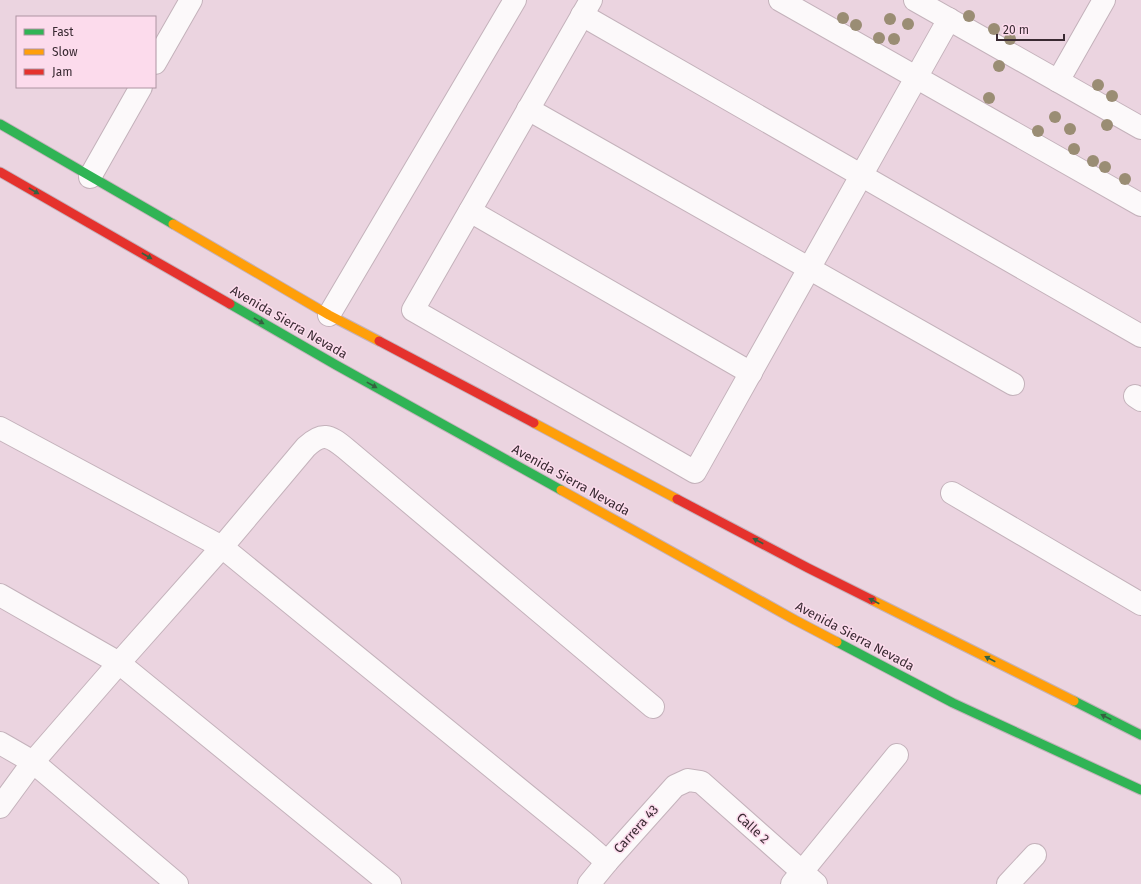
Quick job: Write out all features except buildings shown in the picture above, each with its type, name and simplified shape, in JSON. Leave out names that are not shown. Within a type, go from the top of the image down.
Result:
[{"type":"main road","name":"Avenida Sierra Nevada","points":[[0,124],[329,315],[808,568],[1141,735]]},
{"type":"main road","name":"Avenida Sierra Nevada","points":[[0,172],[336,364],[795,620],[953,703],[1141,790]]},
{"type":"street","points":[[156,61],[191,0]]},
{"type":"street","points":[[329,315],[514,0]]},
{"type":"street","points":[[780,0],[1141,205]]},
{"type":"street","points":[[915,0],[1141,128]]},
{"type":"street","points":[[1058,81],[1104,0]]},
{"type":"street","points":[[949,19],[861,176],[751,373],[695,472],[413,310],[586,8],[861,176],[1141,336]]},
{"type":"street","points":[[90,177],[140,88]]},
{"type":"street","points":[[528,109],[1013,384]]},
{"type":"street","points":[[470,211],[751,373]]},
{"type":"street","points":[[0,428],[222,547],[607,862]]},
{"type":"street","points":[[0,807],[33,762],[222,547],[306,446],[314,439],[322,436],[336,441],[345,448],[653,707]]},
{"type":"street","points":[[952,493],[1141,604]]},
{"type":"street","points":[[0,595],[119,663],[390,884]]},
{"type":"street","points":[[0,743],[33,762],[177,884]]},
{"type":"street","points":[[803,880],[897,755]]},
{"type":"street","name":"Carrera 43","points":[[589,884],[675,786],[688,780]]},
{"type":"street","name":"Calle 2","points":[[688,780],[701,782],[803,880]]},
{"type":"street","points":[[1008,884],[1034,855]]},
{"type":"traffic: fast","points":[[0,124],[173,224]]},
{"type":"traffic: fast","points":[[230,304],[336,365],[561,490]]},
{"type":"traffic: fast","points":[[837,642],[953,703],[1141,790]]},
{"type":"traffic: fast","points":[[1074,701],[1141,735]]},
{"type":"traffic: slow","points":[[173,224],[329,315],[379,341]]},
{"type":"traffic: slow","points":[[534,423],[677,499]]},
{"type":"traffic: slow","points":[[561,490],[837,642]]},
{"type":"traffic: slow","points":[[872,600],[1074,701]]},
{"type":"traffic: jam","points":[[0,172],[230,304]]},
{"type":"traffic: jam","points":[[379,341],[534,423]]},
{"type":"traffic: jam","points":[[677,499],[872,600]]}]
